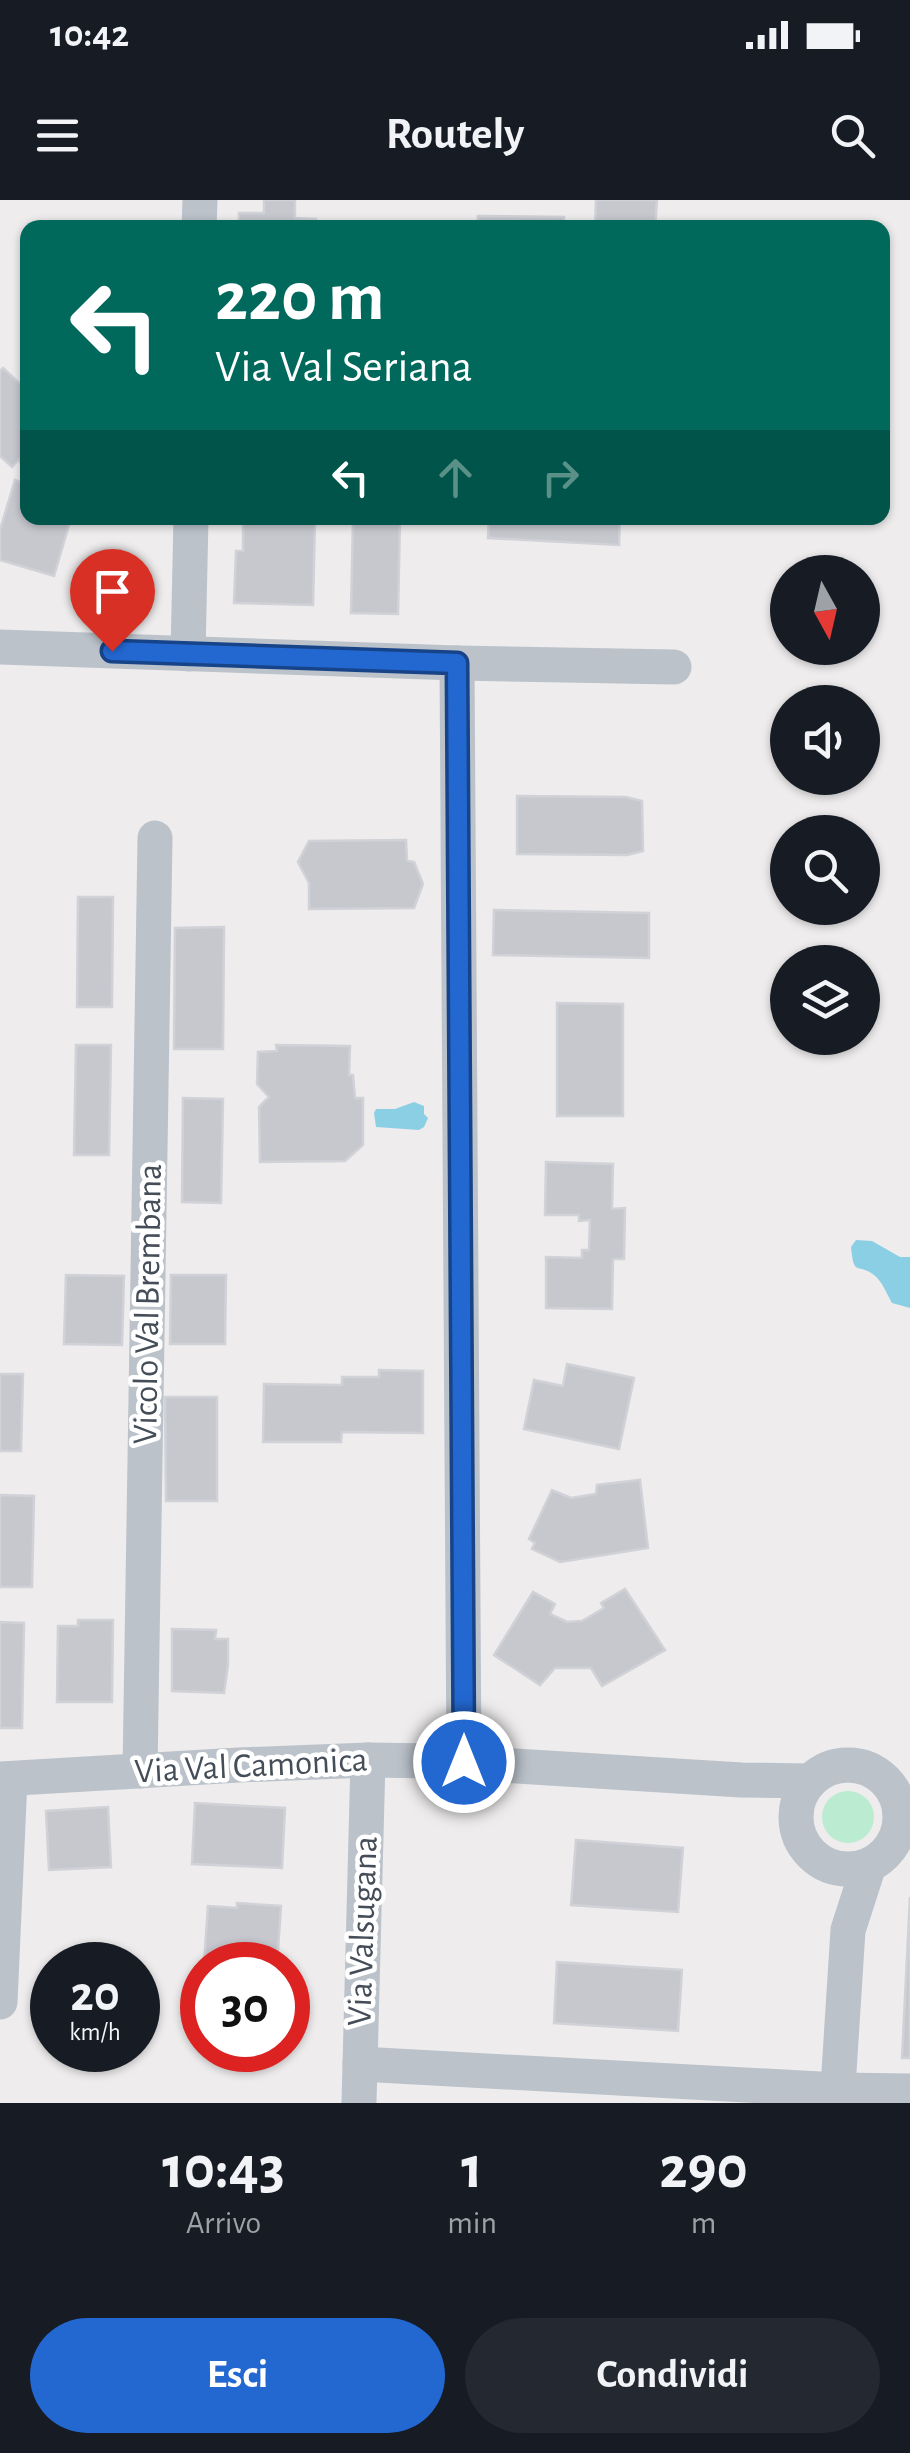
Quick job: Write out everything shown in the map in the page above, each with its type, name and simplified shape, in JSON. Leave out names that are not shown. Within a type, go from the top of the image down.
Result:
[{"type":"street","points":[[188,654],[191,525]]},
{"type":"street","points":[[0,648],[674,667]]},
{"type":"street","points":[[457,663],[464,1762]]},
{"type":"street","name":"Vicolo Val Brembana","points":[[140,1771],[155,838]]},
{"type":"street","name":"Via Val Camonica","points":[[5,1779],[368,1760],[810,1781]]},
{"type":"street","name":"Via Valsugana","points":[[358,2103],[368,1760]]},
{"type":"street","points":[[848,1930],[894,1846],[900,1808],[885,1779],[871,1769],[855,1765],[838,1765],[823,1771],[802,1791],[797,1828],[802,1841],[821,1861],[834,1867],[857,1868],[894,1846]]},
{"type":"street","points":[[0,2002],[5,1779]]},
{"type":"street","name":"Via Val Camonica","points":[[741,1780],[764,1789],[796,1814]]},
{"type":"street","points":[[834,1867],[848,1930],[837,2097]]},
{"type":"street","points":[[360,2064],[837,2097],[910,2091]]},
{"type":"green space","points":[[848,1791],[866,1799],[874,1817],[866,1835],[848,1843],[830,1835],[822,1817],[830,1799]]},
{"type":"water","points":[[414,1102],[424,1106],[428,1118],[424,1127],[376,1127],[376,1109],[395,1109]]},
{"type":"water","points":[[856,1240],[872,1241],[900,1257],[910,1257],[910,1308],[892,1303],[877,1278],[855,1266],[851,1247]]},
{"type":"building","points":[[264,200],[295,200],[295,218],[316,220],[239,220],[239,213],[264,213]]},
{"type":"building","points":[[596,200],[657,200],[656,220],[595,220]]},
{"type":"building","points":[[478,216],[564,217],[564,220],[478,220]]},
{"type":"building","points":[[3,368],[20,384],[20,461],[12,467],[0,456]]},
{"type":"building","points":[[15,480],[20,482],[20,525],[69,525],[54,576],[0,560],[0,530]]},
{"type":"building","points":[[243,525],[315,525],[313,605],[234,603],[236,551],[243,551]]},
{"type":"building","points":[[353,525],[400,525],[398,614],[351,613]]},
{"type":"building","points":[[489,525],[620,525],[619,545],[488,538]]},
{"type":"building","points":[[517,796],[626,797],[642,801],[643,851],[627,855],[517,854]]},
{"type":"building","points":[[406,840],[407,861],[414,862],[423,884],[414,908],[309,909],[309,883],[298,862],[309,841]]},
{"type":"building","points":[[78,897],[113,897],[112,1007],[77,1007]]},
{"type":"building","points":[[494,910],[649,913],[649,958],[493,955]]},
{"type":"building","points":[[224,927],[223,1049],[174,1049],[175,928]]},
{"type":"building","points":[[557,1003],[623,1004],[623,1116],[557,1116]]},
{"type":"building","points":[[76,1045],[111,1045],[109,1155],[74,1155]]},
{"type":"building","points":[[276,1045],[350,1046],[349,1075],[353,1075],[355,1098],[363,1098],[363,1145],[345,1161],[260,1162],[259,1107],[269,1097],[257,1084],[258,1052],[277,1051]]},
{"type":"building","points":[[183,1098],[223,1099],[221,1203],[182,1202]]},
{"type":"building","points":[[546,1162],[613,1164],[612,1209],[625,1208],[624,1259],[613,1259],[612,1309],[546,1308],[546,1257],[582,1258],[582,1250],[589,1250],[590,1220],[579,1221],[579,1215],[545,1215]]},
{"type":"building","points":[[66,1275],[124,1276],[122,1345],[64,1344]]},
{"type":"building","points":[[171,1275],[226,1275],[225,1344],[170,1344]]},
{"type":"building","points":[[567,1364],[634,1378],[619,1449],[524,1429],[534,1380],[563,1386]]},
{"type":"building","points":[[379,1370],[423,1371],[423,1433],[342,1432],[341,1442],[263,1442],[264,1384],[342,1385],[342,1377],[379,1377]]},
{"type":"building","points":[[0,1374],[23,1374],[21,1451],[0,1451]]},
{"type":"building","points":[[165,1397],[217,1397],[217,1501],[166,1501]]},
{"type":"building","points":[[640,1480],[648,1548],[560,1562],[532,1549],[535,1543],[529,1539],[552,1490],[571,1498],[596,1494],[597,1485]]},
{"type":"building","points":[[0,1495],[34,1496],[32,1587],[0,1587]]},
{"type":"building","points":[[625,1589],[665,1650],[602,1686],[591,1668],[555,1668],[540,1685],[494,1655],[533,1592],[555,1604],[550,1614],[567,1622],[582,1621],[604,1608],[601,1603]]},
{"type":"building","points":[[78,1620],[113,1620],[112,1702],[57,1702],[58,1626],[78,1626]]},
{"type":"building","points":[[0,1622],[24,1623],[22,1728],[0,1728]]},
{"type":"building","points":[[172,1629],[216,1630],[215,1639],[228,1639],[224,1693],[172,1691]]},
{"type":"building","points":[[195,1803],[285,1808],[282,1868],[192,1864]]},
{"type":"building","points":[[108,1807],[111,1867],[49,1870],[46,1811]]},
{"type":"building","points":[[576,1840],[683,1848],[678,1912],[571,1905]]},
{"type":"building","points":[[910,1897],[910,2058],[902,2058]]},
{"type":"building","points":[[237,1903],[281,1906],[279,1942],[205,1942],[208,1906],[237,1908]]},
{"type":"building","points":[[557,1962],[682,1970],[678,2031],[554,2023]]},
{"type":"route","points":[[112,651],[457,663],[464,1762]]}]
